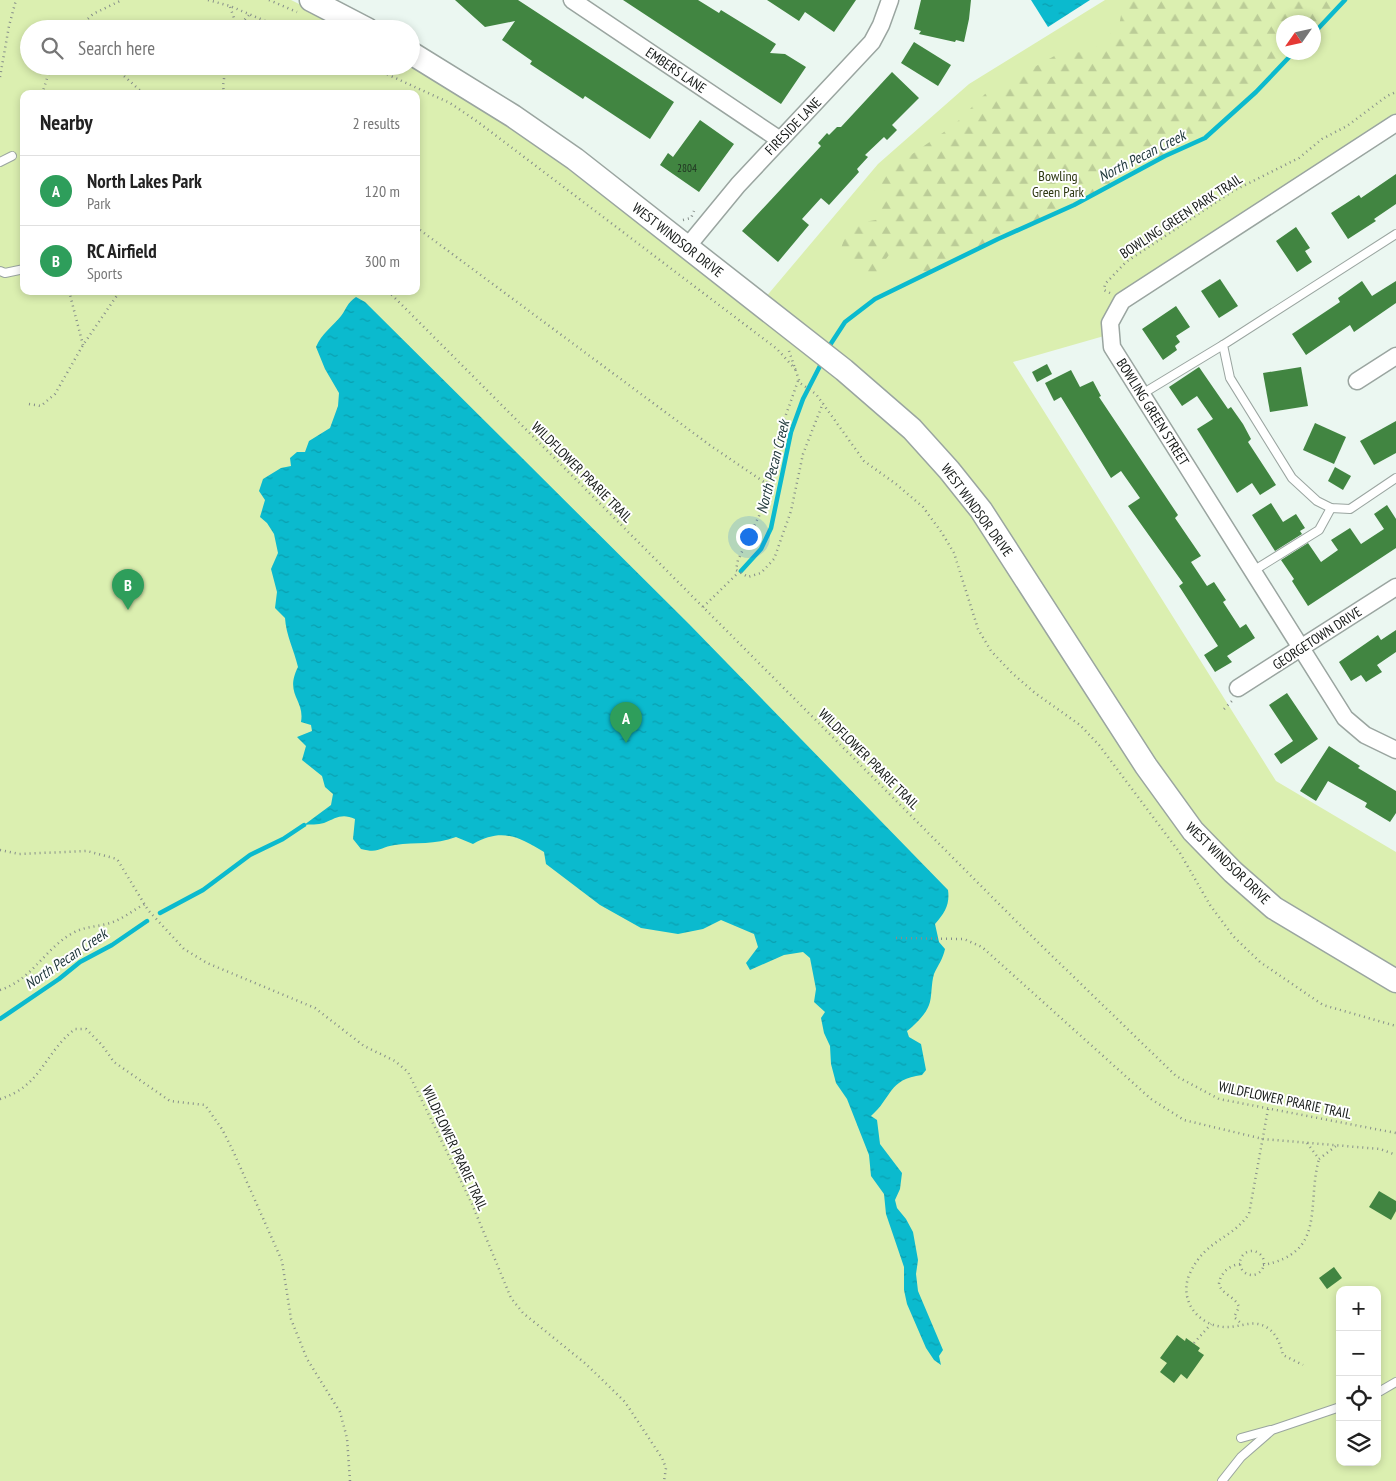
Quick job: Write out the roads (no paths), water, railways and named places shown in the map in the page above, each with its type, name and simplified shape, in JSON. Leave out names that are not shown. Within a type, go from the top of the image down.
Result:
[{"type":"street","points":[[311,0],[350,20]]},
{"type":"street","name":"EMBERS LANE","points":[[572,0],[780,140]]},
{"type":"street","name":"FIRESIDE LANE","points":[[687,247],[722,203],[872,42],[881,25],[890,0]]},
{"type":"street","name":"WEST WINDSOR DRIVE","points":[[420,59],[553,143],[872,394],[912,429],[949,470],[995,531],[1159,786],[1206,845],[1274,908],[1396,980]]},
{"type":"street","name":"BOWLING GREEN STREET","points":[[1396,123],[1122,301],[1110,323],[1112,347],[1345,718],[1365,735],[1396,750]]},
{"type":"street","points":[[1357,381],[1396,356]]},
{"type":"street","name":"GEORGETOWN DRIVE","points":[[1238,688],[1396,587]]},
{"type":"lane","points":[[0,162],[12,156]]},
{"type":"lane","points":[[1142,394],[1223,345],[1396,234]]},
{"type":"lane","points":[[0,271],[6,273],[20,270]]},
{"type":"lane","points":[[1223,345],[1230,378],[1292,478],[1317,500],[1331,508],[1350,509],[1396,478]]},
{"type":"lane","points":[[1253,571],[1319,530],[1331,508]]},
{"type":"lane","points":[[1381,1391],[1396,1382]]},
{"type":"lane","points":[[1241,1438],[1272,1430],[1336,1408]]},
{"type":"lane","points":[[1222,1481],[1241,1457],[1272,1430]]},
{"type":"water","points":[[1031,0],[1090,0],[1048,27]]},
{"type":"water","points":[[356,297],[365,302],[689,624],[948,890],[946,908],[935,924],[939,942],[945,949],[934,974],[930,1002],[923,1016],[907,1031],[909,1037],[921,1044],[926,1070],[922,1075],[911,1077],[896,1085],[871,1116],[877,1120],[880,1144],[902,1173],[900,1189],[895,1200],[897,1208],[913,1232],[918,1260],[916,1274],[918,1291],[943,1350],[939,1356],[941,1365],[934,1360],[926,1348],[907,1304],[904,1290],[904,1267],[886,1214],[884,1194],[871,1176],[869,1155],[847,1099],[836,1083],[831,1064],[830,1046],[824,1033],[821,1018],[825,1012],[814,1002],[816,989],[810,958],[803,952],[784,955],[750,970],[746,963],[758,947],[754,934],[721,920],[703,929],[678,934],[641,928],[600,905],[546,864],[544,852],[517,838],[501,835],[492,836],[473,844],[456,837],[433,842],[395,845],[372,851],[361,849],[353,839],[355,819],[350,817],[339,817],[322,824],[304,825],[331,805],[333,794],[325,787],[322,776],[302,760],[306,746],[297,737],[312,731],[311,725],[301,722],[300,708],[293,684],[298,667],[285,618],[275,608],[277,592],[271,569],[278,553],[274,534],[267,523],[260,517],[265,500],[259,491],[263,479],[281,468],[291,466],[290,458],[297,452],[305,452],[309,441],[330,428],[338,406],[339,393],[325,369],[316,347],[324,334]]},
{"type":"waterway","name":"North Pecan Creek","points":[[1321,26],[1345,0]]},
{"type":"waterway","name":"North Pecan Creek","points":[[830,345],[845,322],[875,299],[998,239],[1074,205],[1165,156],[1205,138],[1256,92],[1286,60]]},
{"type":"waterway","name":"North Pecan Creek","points":[[741,571],[761,549],[771,528],[791,432],[803,399],[821,364]]},
{"type":"waterway","name":"North Pecan Creek","points":[[160,913],[203,890],[250,855],[283,839],[304,825]]},
{"type":"waterway","name":"North Pecan Creek","points":[[0,1019],[59,979],[80,962],[112,945],[147,921]]},
{"type":"place","name":"RC Airfield","points":[[128,610]]},
{"type":"place","name":"North Lakes Park","points":[[626,743]]},
{"type":"park label","name":"Bowling Green Park","points":[[1058,184]]}]
